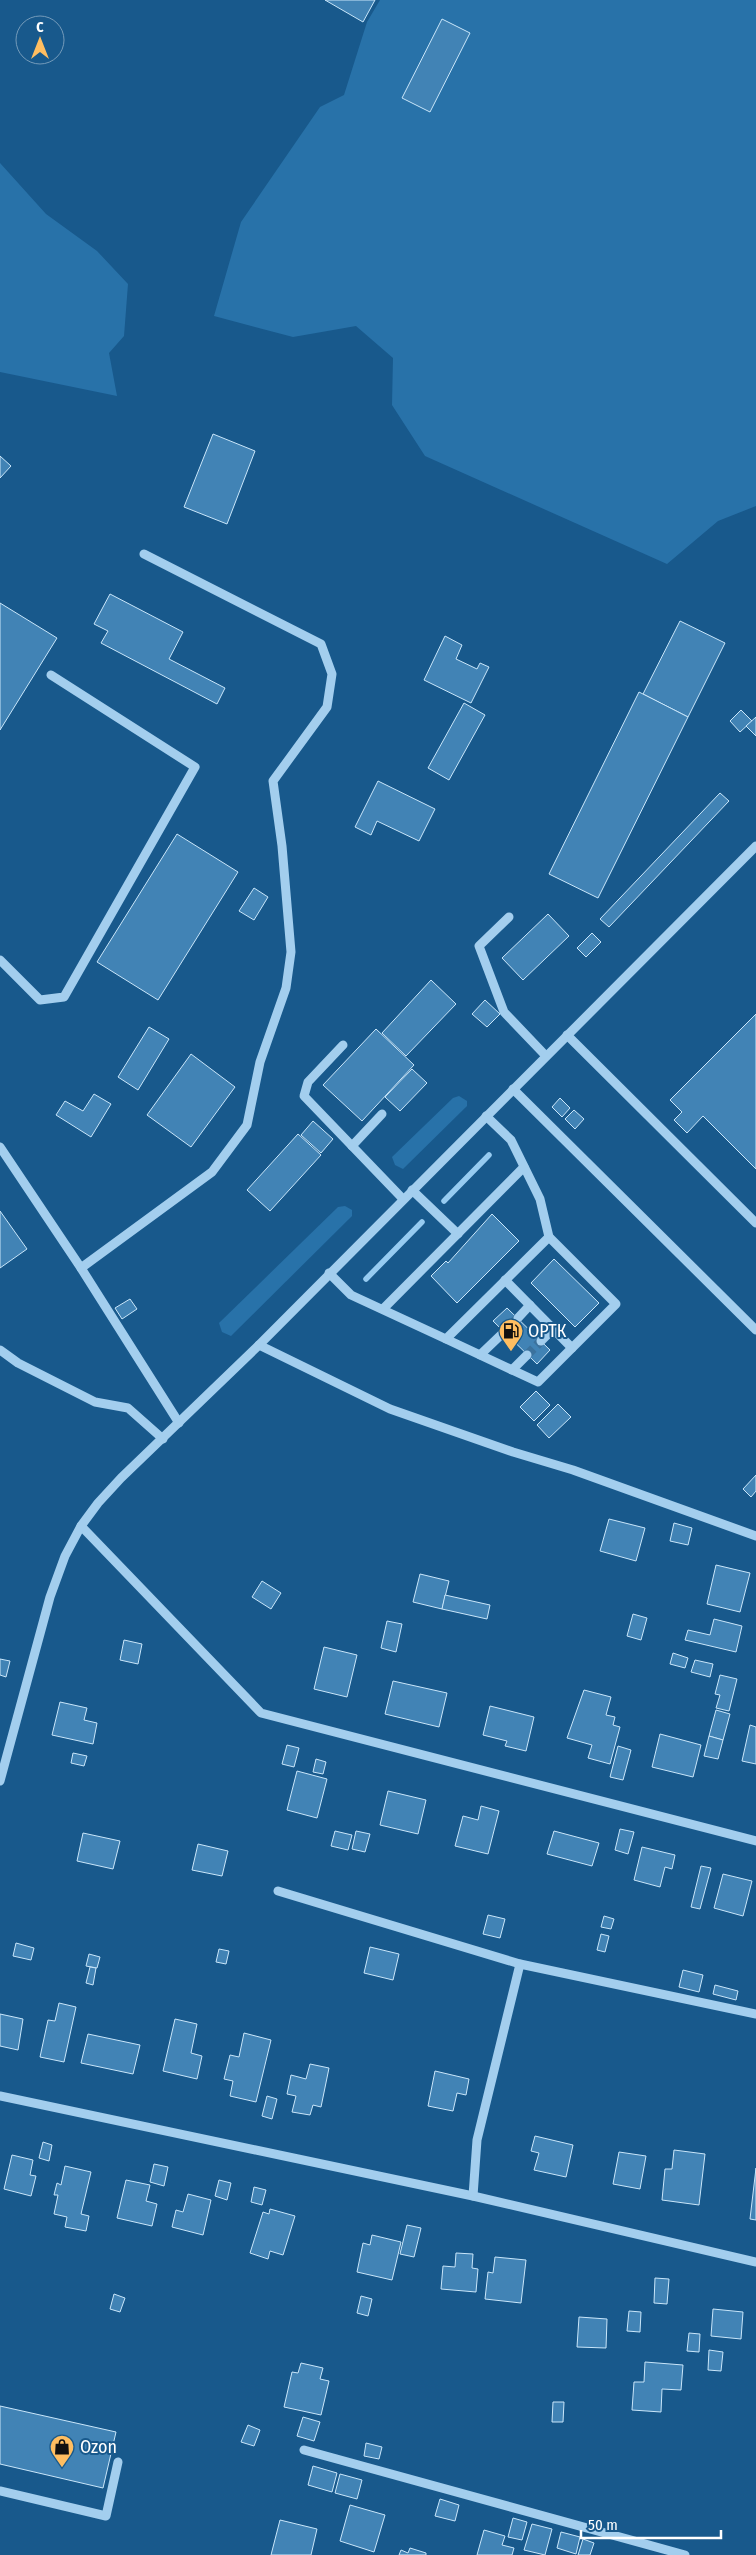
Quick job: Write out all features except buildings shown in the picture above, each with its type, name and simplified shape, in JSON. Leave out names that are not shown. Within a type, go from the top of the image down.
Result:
[{"type":"street","points":[[81,1268],[212,1172],[247,1126],[260,1062],[286,988],[292,952],[282,846],[273,781],[327,707],[332,674],[321,644],[144,554]]},
{"type":"street","points":[[0,960],[40,1000],[64,997],[195,767],[51,676]]},
{"type":"street","points":[[0,1781],[50,1597],[65,1556],[81,1526],[121,1478],[259,1345],[756,846]]},
{"type":"street","points":[[509,916],[479,946],[504,1012],[546,1056]]},
{"type":"street","points":[[567,1035],[756,1223]]},
{"type":"street","points":[[342,1045],[308,1082],[304,1096],[403,1199]]},
{"type":"street","points":[[512,1089],[756,1330]]},
{"type":"street","points":[[352,1146],[382,1114]]},
{"type":"street","points":[[329,1273],[351,1294],[538,1382],[616,1304],[549,1236],[540,1199],[511,1140],[486,1116]]},
{"type":"street","points":[[0,1147],[81,1268],[179,1423]]},
{"type":"street","points":[[383,1310],[524,1167]]},
{"type":"street","points":[[412,1190],[458,1234]]},
{"type":"street","points":[[446,1339],[549,1236]]},
{"type":"street","points":[[505,1280],[572,1348]]},
{"type":"street","points":[[518,1318],[530,1305]]},
{"type":"street","points":[[541,1341],[553,1329]]},
{"type":"street","points":[[480,1355],[504,1332]]},
{"type":"street","points":[[259,1345],[390,1409],[512,1452],[574,1470],[756,1536]]},
{"type":"street","points":[[0,1350],[18,1362],[95,1402],[128,1408],[163,1439]]},
{"type":"street","points":[[512,1370],[528,1355]]},
{"type":"street","points":[[81,1526],[261,1713],[756,1841]]},
{"type":"street","points":[[278,1891],[520,1964],[756,2014]]},
{"type":"street","points":[[473,2196],[477,2140],[520,1964]]},
{"type":"street","points":[[0,2096],[473,2196],[756,2262]]},
{"type":"street","points":[[304,2450],[685,2555]]},
{"type":"street","points":[[0,2492],[106,2516],[118,2462]]},
{"type":"shaded area","points":[[380,0],[756,0],[756,506],[718,521],[667,564],[425,456],[392,405],[393,358],[356,326],[293,337],[214,316],[241,222],[320,107],[344,95],[367,22]]},
{"type":"shaded area","points":[[0,163],[46,214],[97,251],[128,284],[124,336],[109,353],[117,396],[0,372]]},
{"type":"shaded area","points":[[459,1096],[467,1101],[467,1106],[403,1169],[395,1165],[392,1157],[453,1098]]},
{"type":"shaded area","points":[[345,1206],[352,1210],[352,1216],[231,1336],[222,1332],[219,1323],[338,1207]]},
{"type":"waterway","points":[[444,1201],[489,1155]]},
{"type":"waterway","points":[[366,1279],[422,1222]]},
{"type":"tunnel","points":[[504,1332],[518,1318]]},
{"type":"tunnel","points":[[527,1355],[541,1341]]},
{"type":"place","name":"ОРТК","points":[[511,1352]]},
{"type":"place","name":"Ozon","points":[[62,2468]]}]
